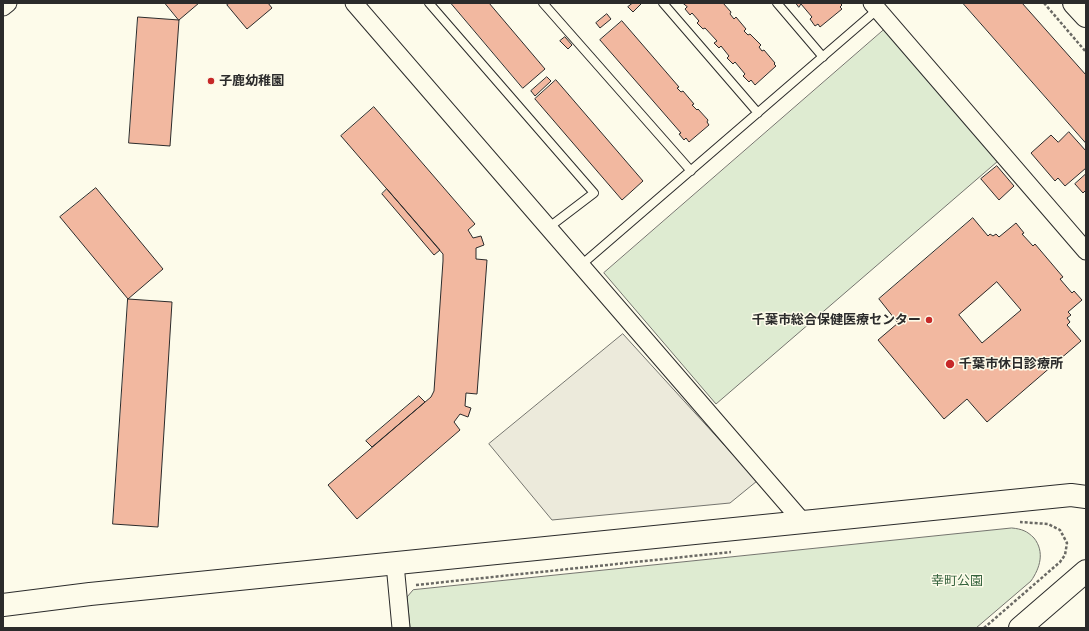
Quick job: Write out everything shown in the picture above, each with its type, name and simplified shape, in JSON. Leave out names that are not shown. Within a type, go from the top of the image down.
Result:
[{"type":"street","points":[[3,7],[8,3]]},
{"type":"street","points":[[354,3],[802,522]]},
{"type":"street","points":[[1074,3],[1086,16]]},
{"type":"street","points":[[875,6],[1086,251]]},
{"type":"street","points":[[3,604],[1071,495],[1086,497]]},
{"type":"street","points":[[395,564],[401,628]]},
{"type":"street","points":[[1020,628],[1086,571]]},
{"type":"lane","points":[[429,3],[594,192],[548,228]]},
{"type":"lane","points":[[543,3],[691,171]]},
{"type":"lane","points":[[663,3],[758,113]]},
{"type":"lane","points":[[777,3],[823,57]]},
{"type":"lane","points":[[580,266],[823,57],[875,6]]},
{"type":"path","points":[[1044,3],[1086,52]]},
{"type":"path","points":[[984,628],[1060,562],[1065,555],[1067,543],[1060,530],[1048,524],[1018,522]]},
{"type":"path","points":[[416,584],[733,551]]},
{"type":"green space","points":[[885,29],[998,161],[716,404],[604,273]]},
{"type":"green space","name":"幸町公園","points":[[1012,528],[1019,529],[1029,534],[1037,543],[1040,560],[1037,571],[1031,581],[976,628],[410,628],[407,597],[413,590]]},
{"type":"shaded area","points":[[623,334],[757,481],[730,503],[552,520],[489,444]]},
{"type":"building","points":[[165,3],[199,3],[179,20]]},
{"type":"building","points":[[230,3],[268,3],[272,8],[247,29],[227,5]]},
{"type":"building","points":[[451,3],[489,3],[545,69],[523,88]]},
{"type":"building","points":[[633,3],[642,3],[633,12],[628,7]]},
{"type":"building","points":[[683,3],[723,3],[731,12],[730,14],[734,19],[736,17],[746,29],[744,31],[748,35],[750,34],[761,45],[759,47],[762,51],[764,50],[776,66],[755,85],[751,80],[749,82],[743,76],[745,74],[735,62],[733,64],[727,58],[729,56],[721,46],[719,48],[714,43],[717,41],[705,28],[703,29],[697,23],[699,21],[692,13],[690,15],[685,9],[687,7]]},
{"type":"building","points":[[796,3],[840,3],[842,5],[840,7],[842,9],[820,27],[818,24],[815,26],[810,19],[812,17],[801,4],[799,7]]},
{"type":"building","points":[[963,3],[1022,3],[1086,75],[1086,143]]},
{"type":"building","points":[[607,14],[611,19],[600,28],[596,23]]},
{"type":"building","points":[[138,17],[179,20],[170,146],[129,143]]},
{"type":"building","points":[[622,21],[679,87],[677,88],[681,92],[683,91],[694,104],[692,105],[708,120],[707,122],[709,125],[689,142],[686,138],[684,140],[679,134],[681,133],[600,40]]},
{"type":"building","points":[[565,37],[572,45],[568,49],[560,41]]},
{"type":"building","points":[[547,77],[551,81],[535,96],[531,91]]},
{"type":"building","points":[[556,80],[643,181],[622,200],[535,99]]},
{"type":"building","points":[[374,107],[475,224],[468,230],[473,238],[481,236],[484,245],[476,248],[476,259],[487,260],[477,394],[466,393],[465,406],[471,408],[468,417],[460,414],[454,422],[460,430],[357,519],[328,485],[431,397],[434,391],[443,261],[443,254],[341,136]]},
{"type":"building","points":[[1069,132],[1086,151],[1086,168],[1065,186],[1058,178],[1055,181],[1031,153],[1051,135],[1058,142]]},
{"type":"building","points":[[997,166],[1014,186],[999,200],[981,179]]},
{"type":"building","points":[[1086,174],[1086,190],[1083,193],[1075,184]]},
{"type":"building","points":[[96,188],[163,269],[128,299],[60,217]]},
{"type":"building","points":[[387,189],[440,250],[434,255],[382,194]]},
{"type":"building","name":"千葉市総合保健医療センター","points":[[973,218],[988,236],[990,234],[993,236],[996,234],[999,237],[1016,223],[1024,233],[1022,234],[1033,246],[1035,244],[1063,277],[1060,279],[1072,293],[1074,291],[1082,300],[1068,312],[1071,315],[1067,318],[1070,322],[1067,325],[1081,341],[987,422],[967,399],[944,419],[878,340],[898,323],[879,299]],"holes":[[[997,282],[1021,310],[982,343],[959,315]]]},
{"type":"building","points":[[128,299],[172,302],[158,527],[113,524]]},
{"type":"building","points":[[419,396],[425,402],[372,447],[366,441]]},
{"type":"place","name":"子鹿幼稚園","points":[[211,81]]},
{"type":"place","name":"千葉市総合保健医療センター","points":[[929,320]]},
{"type":"place","name":"千葉市休日診療所","points":[[950,364]]}]
